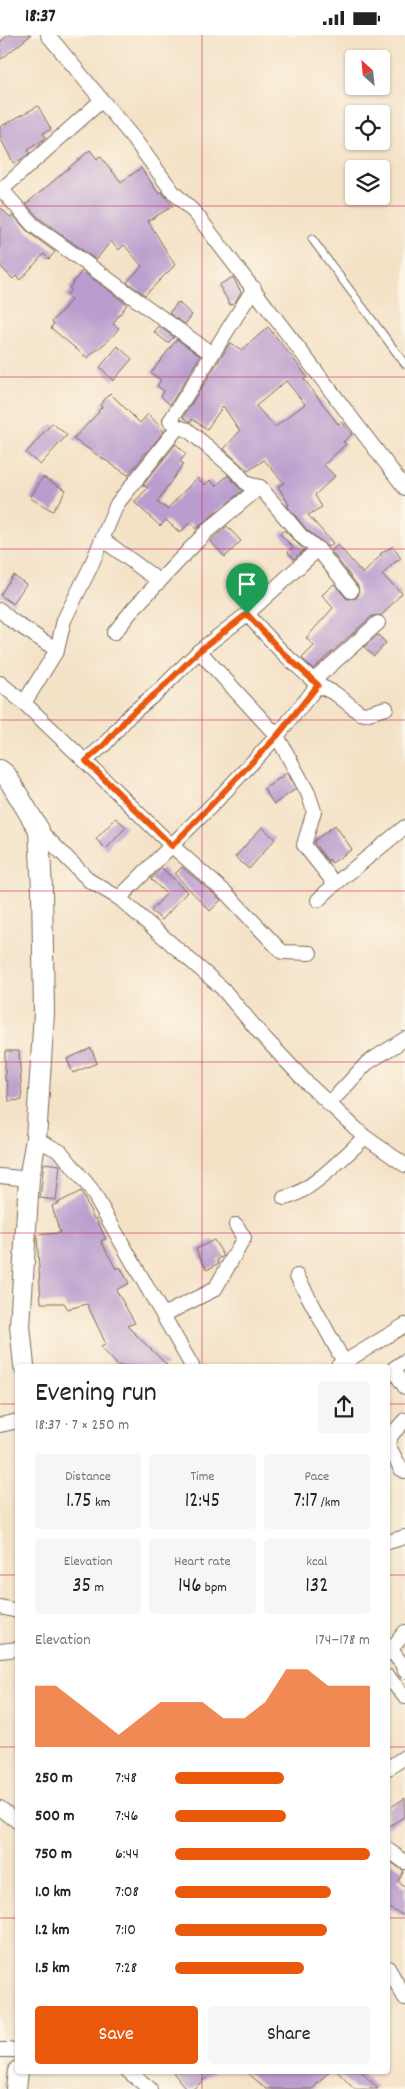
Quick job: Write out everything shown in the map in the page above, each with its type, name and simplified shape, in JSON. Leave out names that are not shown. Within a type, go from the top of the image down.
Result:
[{"type":"main road","points":[[0,770],[6,775],[38,830],[44,1013],[36,1139],[29,1179],[20,1326],[24,1364]]},
{"type":"main road","points":[[16,2089],[18,2074]]},
{"type":"street","points":[[48,35],[134,139],[173,192],[196,214],[405,488]]},
{"type":"street","points":[[101,101],[1,191],[33,225],[212,354]]},
{"type":"street","points":[[254,288],[170,421],[178,427],[188,430],[234,469],[247,484],[260,487],[301,536],[318,549],[351,591]]},
{"type":"street","points":[[24,703],[57,650],[64,620],[118,504],[178,427]]},
{"type":"street","points":[[114,633],[134,608],[207,531],[260,487]]},
{"type":"street","points":[[102,539],[159,581]]},
{"type":"street","points":[[86,761],[104,745],[130,715],[161,689],[199,651],[247,614],[318,549]]},
{"type":"street","points":[[0,610],[11,620],[57,650]]},
{"type":"street","points":[[247,614],[281,651],[316,683],[336,694],[360,713],[365,714],[386,708]]},
{"type":"street","points":[[119,898],[172,846],[277,736],[316,683],[378,623]]},
{"type":"street","points":[[199,651],[277,736],[308,793],[314,811],[304,845],[335,884]]},
{"type":"street","points":[[0,683],[86,761],[172,846],[226,893],[282,952],[290,954],[310,953]]},
{"type":"street","points":[[318,900],[405,827]]},
{"type":"street","points":[[38,830],[90,881],[119,898],[222,988],[259,1032],[329,1104],[365,1137],[405,1165]]},
{"type":"street","points":[[329,1104],[367,1063],[405,1039]]},
{"type":"street","points":[[284,1198],[300,1191],[330,1169],[365,1137]]},
{"type":"street","points":[[36,1139],[61,1152],[91,1189],[191,1364]]},
{"type":"street","points":[[0,1176],[29,1179]]},
{"type":"street","points":[[163,1315],[214,1289],[244,1238],[236,1225]]},
{"type":"street","points":[[297,1276],[341,1364],[405,1325]]},
{"type":"street","points":[[405,1361],[393,1369],[405,1387]]},
{"type":"street","points":[[390,1439],[392,1434],[405,1420]]},
{"type":"street","points":[[0,1425],[15,1422]]},
{"type":"street","points":[[390,1448],[401,1469],[405,1471]]},
{"type":"street","points":[[390,1541],[405,1537]]},
{"type":"street","points":[[0,1607],[15,1610]]},
{"type":"street","points":[[390,1650],[405,1631]]},
{"type":"street","points":[[0,1651],[15,1649]]},
{"type":"street","points":[[390,1652],[402,1664],[405,1671]]},
{"type":"street","points":[[390,1679],[405,1697]]},
{"type":"street","points":[[390,1768],[405,1757]]},
{"type":"street","points":[[0,1808],[15,1820]]},
{"type":"street","points":[[390,1851],[405,1862]]},
{"type":"street","points":[[390,1972],[405,1998]]},
{"type":"street","points":[[0,2050],[15,2050]]},
{"type":"street","points":[[132,2074],[150,2089]]},
{"type":"lane","points":[[312,239],[405,364]]},
{"type":"building","points":[[8,35],[31,35],[0,60],[0,42]]},
{"type":"building","points":[[38,106],[51,129],[43,133],[46,138],[28,150],[30,153],[14,164],[0,138],[0,127]]},
{"type":"building","points":[[90,150],[97,159],[100,156],[121,182],[141,168],[159,194],[162,192],[173,206],[148,221],[175,265],[145,295],[127,282],[142,266],[124,245],[119,250],[111,241],[96,260],[39,218],[26,204]]},
{"type":"building","points":[[0,207],[10,217],[13,215],[28,232],[55,252],[49,259],[44,254],[20,280],[16,276],[13,279],[0,266]]},
{"type":"building","points":[[82,271],[127,304],[113,324],[119,328],[110,339],[87,358],[51,328],[54,323],[52,322],[71,300],[66,296],[71,290],[69,288]]},
{"type":"building","points":[[233,277],[241,292],[235,302],[230,305],[219,285]]},
{"type":"building","points":[[178,302],[192,315],[185,324],[169,313]]},
{"type":"building","points":[[159,326],[174,337],[168,343],[154,332]]},
{"type":"building","points":[[268,327],[307,377],[304,379],[338,424],[341,422],[352,434],[343,442],[346,444],[324,465],[335,476],[315,495],[322,507],[308,515],[333,543],[328,547],[307,530],[287,506],[289,505],[278,486],[284,483],[264,460],[248,471],[224,449],[240,431],[223,406],[207,429],[192,419],[191,422],[183,417],[230,343],[242,350]],"holes":[[[286,381],[305,404],[275,427],[256,406]]]},
{"type":"building","points":[[177,339],[200,356],[170,405],[161,396],[164,391],[157,386],[161,380],[151,373]]},
{"type":"building","points":[[118,346],[132,359],[113,381],[100,367]]},
{"type":"building","points":[[110,393],[140,423],[148,414],[164,431],[128,475],[73,439],[99,412],[102,407],[100,405]]},
{"type":"building","points":[[52,423],[67,435],[40,465],[26,453]]},
{"type":"building","points":[[176,444],[186,454],[180,461],[183,464],[157,502],[167,509],[197,478],[205,485],[210,480],[216,486],[228,475],[242,491],[196,529],[190,522],[180,533],[166,520],[160,526],[134,502],[148,488],[143,485]]},
{"type":"building","points":[[43,477],[66,490],[53,511],[30,498]]},
{"type":"building","points":[[227,526],[241,541],[225,557],[210,541]]},
{"type":"building","points":[[284,530],[304,550],[294,559],[288,552],[293,547],[280,534]]},
{"type":"building","points":[[338,545],[363,574],[380,554],[393,546],[401,559],[382,575],[402,593],[382,615],[372,616],[313,669],[302,658],[314,646],[306,638],[333,608],[322,595],[334,584],[347,599],[356,598],[359,594],[358,586],[331,551]]},
{"type":"building","points":[[13,575],[26,584],[13,604],[0,595]]},
{"type":"building","points":[[378,635],[386,643],[374,656],[364,647]]},
{"type":"building","points":[[287,773],[296,789],[274,804],[264,789]]},
{"type":"building","points":[[116,818],[126,827],[106,849],[96,839]]},
{"type":"building","points":[[335,825],[352,849],[332,863],[329,859],[328,861],[314,843],[315,840]]},
{"type":"building","points":[[262,827],[275,839],[249,869],[235,857]]},
{"type":"building","points":[[182,867],[221,900],[210,911],[175,874]]},
{"type":"building","points":[[162,868],[187,892],[162,920],[151,911],[166,894],[151,879]]},
{"type":"building","points":[[91,1048],[97,1063],[73,1073],[67,1059]]},
{"type":"building","points":[[5,1051],[19,1051],[22,1100],[9,1101],[7,1081],[5,1081]]},
{"type":"building","points":[[44,1163],[60,1165],[56,1200],[40,1198]]},
{"type":"building","points":[[81,1191],[106,1239],[101,1241],[116,1269],[120,1267],[129,1283],[116,1290],[135,1323],[127,1326],[166,1364],[116,1364],[101,1347],[106,1344],[87,1304],[68,1309],[64,1303],[41,1303],[37,1235],[60,1233],[52,1206]]},
{"type":"building","points":[[214,1240],[224,1256],[217,1260],[219,1263],[207,1270],[196,1249]]},
{"type":"building","points":[[405,1798],[405,1816],[390,1826],[390,1808]]},
{"type":"building","points":[[390,1861],[404,1871],[398,1881],[405,1888],[405,1916],[390,1909]]},
{"type":"building","points":[[174,2074],[211,2074],[193,2089],[186,2089]]},
{"type":"building","points":[[249,2074],[327,2074],[312,2089],[266,2089]]},
{"type":"building","points":[[340,2074],[364,2074],[378,2089],[354,2089]]},
{"type":"route","points":[[247,614],[281,651],[318,685],[277,736],[172,846],[86,761],[104,745],[130,715],[161,689],[199,651],[247,614]]}]
